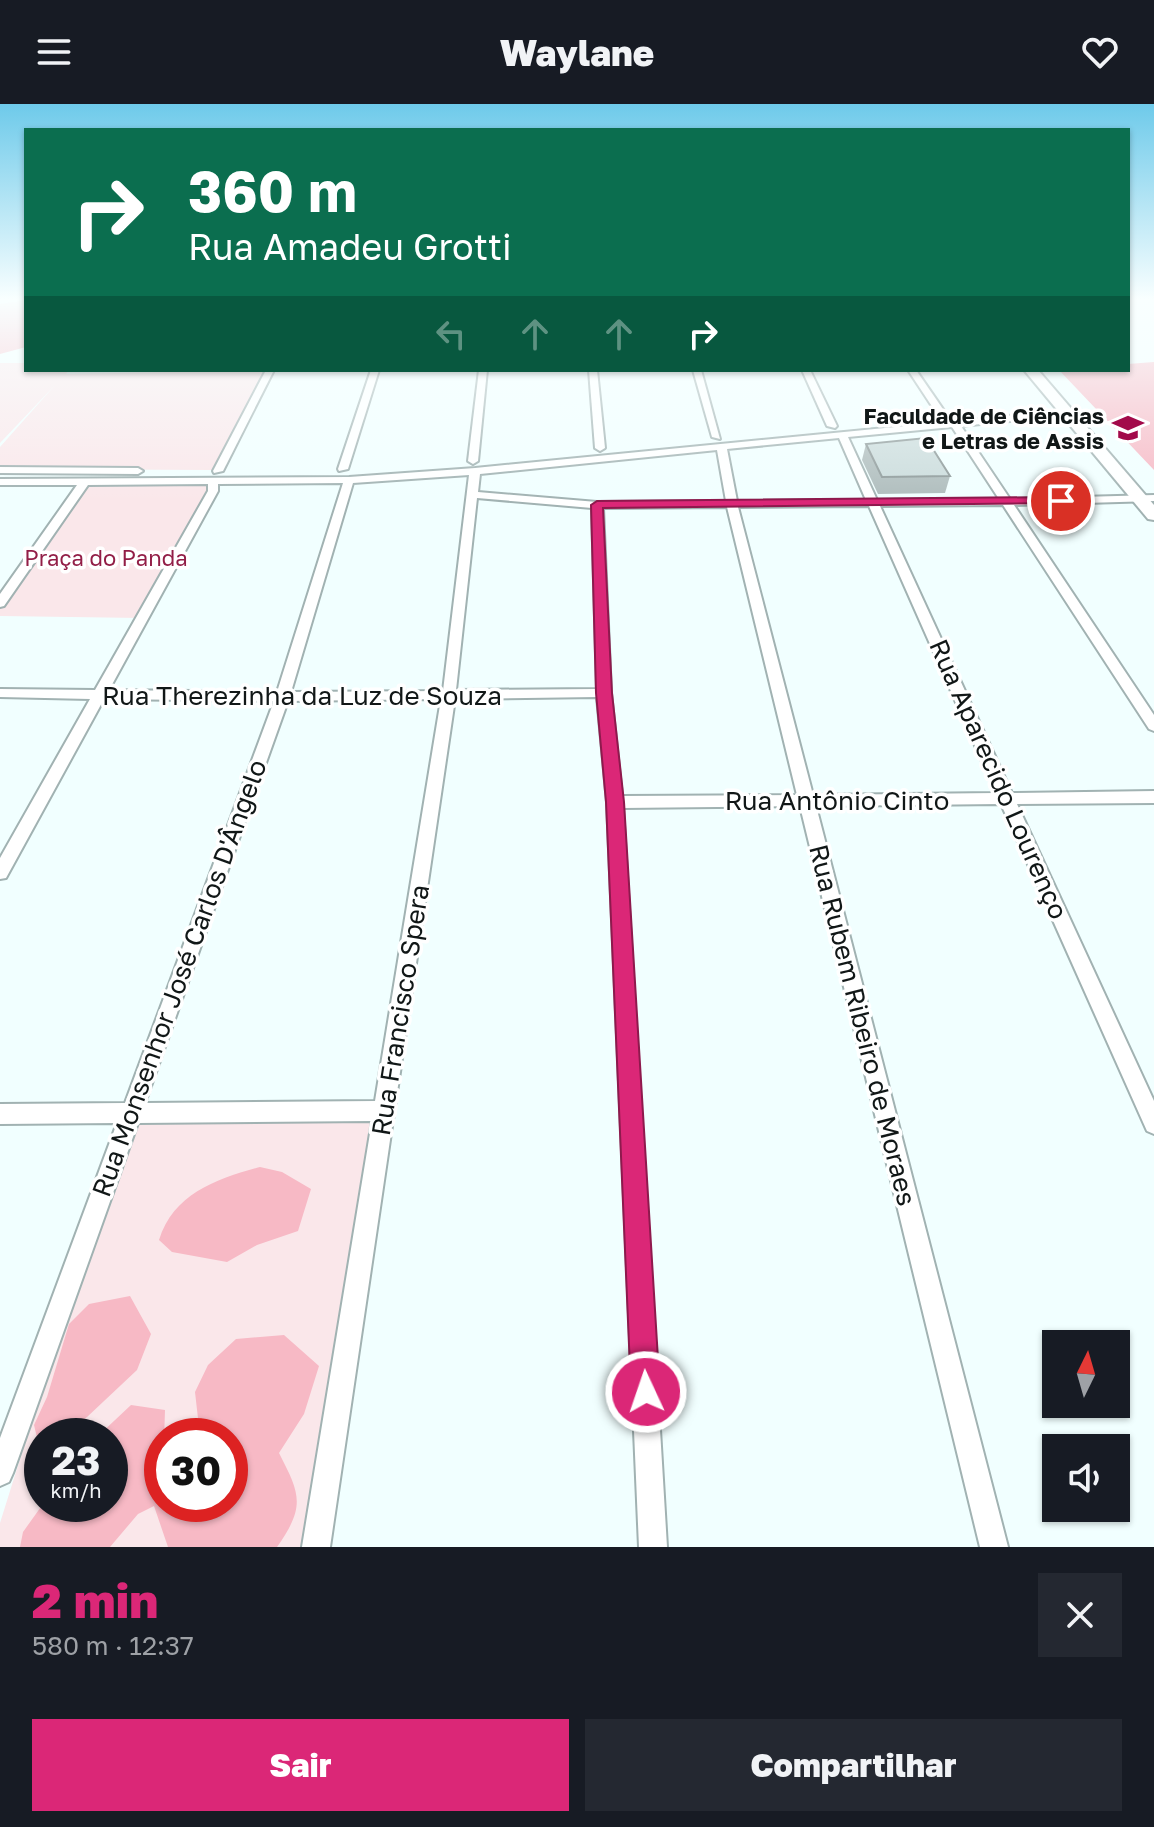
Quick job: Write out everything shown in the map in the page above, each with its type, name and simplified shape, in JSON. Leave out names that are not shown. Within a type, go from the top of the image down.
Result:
[{"type":"main road","points":[[1033,372],[1146,498],[1154,515]]},
{"type":"main road","points":[[1050,372],[1154,490]]},
{"type":"main road","points":[[1067,411],[1090,418]]},
{"type":"street","points":[[0,873],[213,491],[215,476],[269,372]]},
{"type":"street","name":"Rua Monsenhor José Carlos D'Ângelo","points":[[0,1473],[128,1114],[283,697],[374,372]]},
{"type":"street","name":"Rua Francisco Spera","points":[[316,1547],[449,695],[474,495],[483,372]]},
{"type":"street","points":[[593,372],[600,448]]},
{"type":"street","name":"Rua Rubem Ribeiro de Moraes","points":[[698,372],[719,442],[994,1547]]},
{"type":"street","name":"Rua Aparecido Lourenço","points":[[807,372],[874,503],[1154,1124]]},
{"type":"street","points":[[913,372],[942,415]]},
{"type":"street","points":[[837,430],[955,424],[1067,411]]},
{"type":"street","points":[[0,482],[84,483],[215,476],[346,474],[474,466],[837,430],[942,415],[1067,411]]},
{"type":"street","points":[[955,424],[1154,726]]},
{"type":"street","points":[[474,466],[600,448],[719,442]]},
{"type":"street","points":[[0,470],[215,476]]},
{"type":"street","points":[[0,603],[84,483]]},
{"type":"street","points":[[474,495],[597,505],[1146,498]]},
{"type":"street","points":[[597,505],[604,693],[615,802],[653,1547]]},
{"type":"street","name":"Rua Therezinha da Luz de Souza","points":[[0,693],[283,697],[604,693]]},
{"type":"street","name":"Rua Antônio Cinto","points":[[615,802],[1154,797]]},
{"type":"street","points":[[0,1114],[384,1111]]},
{"type":"green space","points":[[0,367],[24,367],[24,372],[68,372],[66,374],[265,372],[213,470],[0,469],[0,447],[56,384],[0,443]]},
{"type":"green space","name":"Praça do Panda","points":[[209,481],[213,491],[141,618],[0,616],[0,602],[84,483]]},
{"type":"green space","points":[[384,1111],[306,1547],[0,1547],[0,1523],[24,1446],[24,1522],[128,1522],[128,1418],[33,1418],[128,1114]]},
{"type":"shaded area","name":"Faculdade de Ciências e Letras de Assis","points":[[1130,367],[1154,367],[1154,470],[1061,372],[1130,372]]},
{"type":"shaded area","points":[[260,1167],[282,1172],[311,1189],[298,1231],[257,1245],[227,1262],[172,1252],[159,1240],[175,1210],[186,1199],[213,1183]]},
{"type":"shaded area","points":[[130,1296],[151,1334],[137,1370],[86,1418],[37,1418],[47,1397],[69,1324],[89,1304]]},
{"type":"shaded area","points":[[284,1335],[319,1366],[304,1414],[279,1453],[292,1479],[296,1510],[277,1547],[168,1547],[159,1522],[248,1522],[248,1418],[198,1418],[195,1392],[208,1365],[236,1339]]},
{"type":"shaded area","points":[[131,1405],[165,1410],[165,1418],[144,1418],[144,1511],[110,1547],[20,1547],[23,1532],[30,1522],[128,1522],[128,1418],[117,1418]]},
{"type":"building","points":[[926,438],[950,476],[882,477],[866,444]]},
{"type":"place","name":"Faculdade de Ciências e Letras de Assis","points":[[1128,428]]},
{"type":"route","points":[[646,1392],[615,802],[604,693],[597,505],[1061,501]]}]
